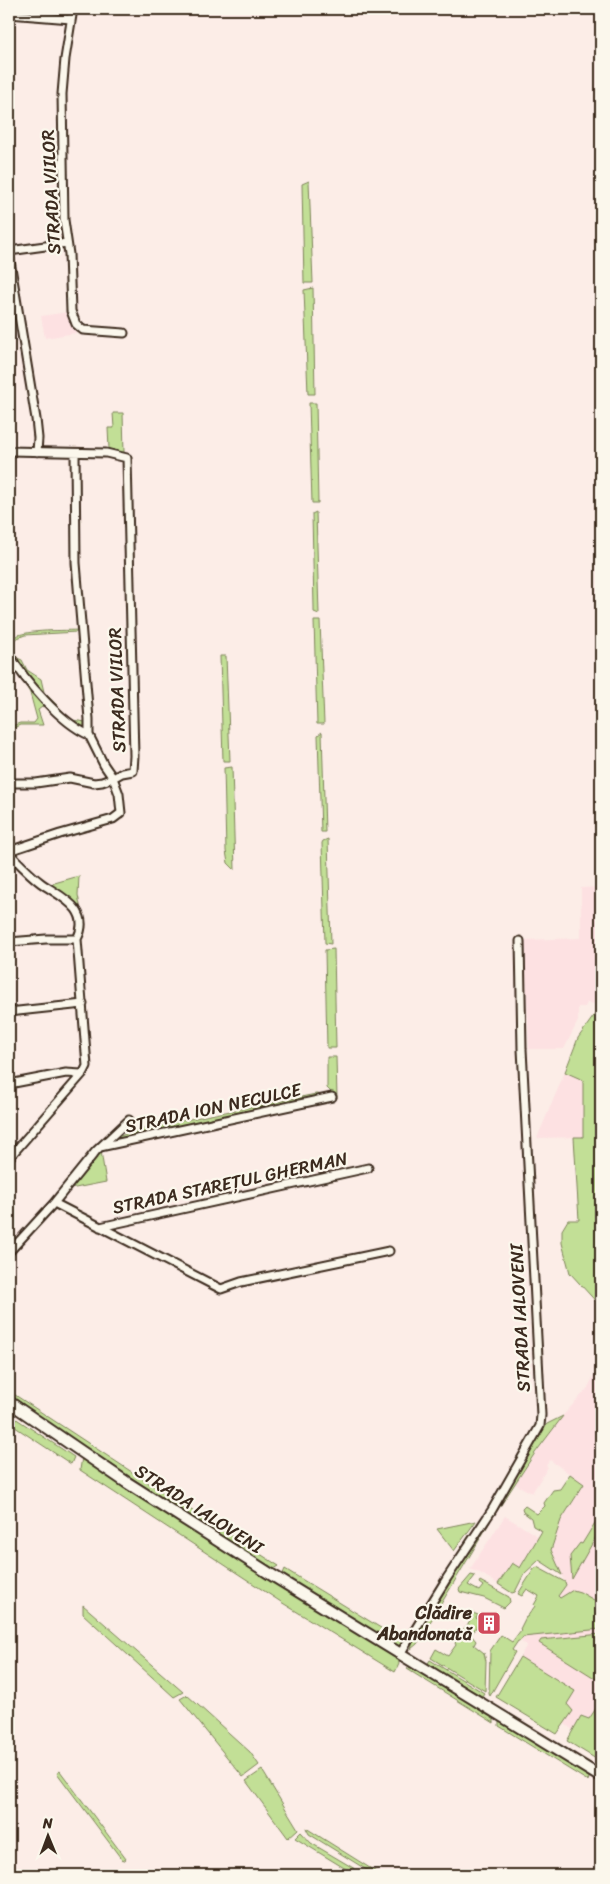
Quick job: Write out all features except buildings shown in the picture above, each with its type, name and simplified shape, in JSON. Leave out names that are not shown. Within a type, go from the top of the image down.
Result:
[{"type":"street","name":"STRADA VIILOR","points":[[73,9],[65,59],[62,94],[64,220],[69,254],[71,311],[76,324],[83,330],[124,333]]},
{"type":"street","points":[[9,14],[71,19]]},
{"type":"street","points":[[9,251],[67,244]]},
{"type":"street","points":[[9,255],[36,419],[37,452]]},
{"type":"street","name":"STRADA VIILOR","points":[[9,451],[106,452],[128,458],[134,756],[133,771],[122,773],[113,778],[89,735],[76,563],[75,453]]},
{"type":"street","points":[[9,654],[29,681],[62,718],[89,735]]},
{"type":"street","points":[[9,783],[36,783],[75,778],[94,783],[113,778],[121,805],[121,813],[113,819],[9,852],[41,883],[66,898],[75,908],[81,924],[76,939],[87,1066],[9,1158]]},
{"type":"street","points":[[9,942],[76,939]]},
{"type":"street","name":"STRADA IALOVENI","points":[[400,1654],[492,1510],[540,1426],[541,1415],[522,1049],[520,941]]},
{"type":"street","points":[[9,1012],[83,1004]]},
{"type":"street","points":[[9,1084],[66,1073],[81,1074]]},
{"type":"street","name":"STRADA ION NECULCE","points":[[100,1147],[332,1097]]},
{"type":"street","points":[[9,1252],[54,1203],[100,1147],[129,1120]]},
{"type":"street","name":"STRADA STAREȚUL GHERMAN","points":[[100,1228],[368,1168]]},
{"type":"street","points":[[54,1203],[221,1289],[241,1282],[389,1252]]},
{"type":"street","name":"STRADA IALOVENI","points":[[9,1402],[126,1482],[400,1654],[601,1777]]},
{"type":"shaded area","points":[[68,312],[76,333],[45,338],[41,316]]},
{"type":"shaded area","points":[[601,887],[600,998],[596,1004],[587,1003],[585,1007],[578,1007],[578,1021],[564,1049],[529,1049],[525,940],[581,938],[581,888]]},
{"type":"shaded area","points":[[565,1072],[583,1079],[583,1137],[537,1138]]},
{"type":"shaded area","points":[[595,1374],[601,1377],[601,1754],[573,1730],[505,1681],[527,1645],[520,1641],[523,1637],[529,1636],[566,1585],[551,1551],[561,1520],[584,1484],[550,1460],[546,1466],[548,1467],[532,1493],[515,1484],[558,1421],[587,1389]]},
{"type":"shaded area","points":[[505,1516],[539,1537],[520,1568],[511,1563],[498,1584],[470,1569]]},
{"type":"green space","points":[[309,181],[313,283],[304,283],[302,184]]},
{"type":"green space","points":[[313,288],[315,394],[308,394],[304,290]]},
{"type":"green space","points":[[309,403],[316,403],[318,503],[312,503]]},
{"type":"green space","points":[[113,413],[123,413],[124,453],[109,449],[108,428],[114,428]]},
{"type":"green space","points":[[316,512],[319,614],[314,612],[312,514]]},
{"type":"green space","points":[[314,621],[320,621],[324,724],[317,724]]},
{"type":"green space","points":[[77,630],[77,632],[25,635],[15,639],[12,646],[17,658],[22,660],[27,670],[41,679],[44,692],[72,720],[86,722],[86,728],[83,729],[59,713],[31,681],[9,650],[9,640],[15,636],[41,631]]},
{"type":"green space","points":[[220,656],[226,656],[230,761],[223,761]]},
{"type":"green space","points":[[13,663],[46,704],[38,710],[43,725],[20,725],[9,730],[9,727],[20,723],[34,723],[37,719],[30,693]]},
{"type":"green space","points":[[322,732],[325,832],[321,832],[318,735]]},
{"type":"green space","points":[[232,767],[235,870],[228,863],[226,851],[224,768]]},
{"type":"green space","points":[[328,839],[331,944],[325,943],[322,843]]},
{"type":"green space","points":[[79,876],[78,895],[81,910],[79,911],[65,895],[47,883],[51,884]]},
{"type":"green space","points":[[334,949],[336,1048],[327,1048],[325,950]]},
{"type":"green space","points":[[601,1006],[601,1307],[570,1273],[562,1243],[562,1230],[568,1220],[579,1220],[574,1137],[583,1137],[583,1080],[565,1072],[578,1038]]},
{"type":"green space","points":[[327,1057],[336,1057],[337,1098],[327,1088]]},
{"type":"green space","points":[[316,1094],[326,1095],[109,1143],[114,1138],[140,1129]]},
{"type":"green space","points":[[101,1151],[106,1182],[70,1189],[98,1153]]},
{"type":"green space","points":[[9,1391],[279,1566],[274,1569],[168,1502],[9,1396]]},
{"type":"green space","points":[[9,1414],[74,1457],[71,1464],[9,1423]]},
{"type":"green space","points":[[563,1416],[535,1453],[497,1511],[498,1502],[547,1424]]},
{"type":"green space","points":[[82,1457],[398,1657],[399,1664],[395,1672],[281,1602],[80,1470]]},
{"type":"green space","points":[[570,1474],[584,1484],[561,1520],[551,1550],[562,1575],[539,1560],[524,1574],[515,1592],[512,1593],[498,1584],[512,1563],[520,1568],[542,1531],[533,1526],[531,1518],[522,1509],[525,1506],[537,1514],[545,1506],[544,1503],[553,1490],[560,1489]]},
{"type":"green space","points":[[490,1513],[490,1522],[417,1644],[411,1649],[415,1635]]},
{"type":"green space","points":[[601,1513],[601,1528],[572,1579],[570,1556],[580,1543],[582,1544]]},
{"type":"green space","points":[[476,1521],[454,1551],[437,1529]]},
{"type":"green space","points":[[537,1567],[565,1582],[566,1585],[558,1596],[560,1598],[573,1590],[601,1604],[601,1629],[523,1637],[512,1650],[515,1652],[490,1696],[490,1651],[501,1635],[512,1642],[521,1630],[526,1617],[535,1606],[539,1596],[527,1589],[522,1596],[518,1594]]},
{"type":"green space","points":[[285,1569],[402,1641],[401,1647],[399,1648],[282,1576]]},
{"type":"green space","points":[[471,1575],[475,1576],[468,1585],[479,1591],[483,1586],[479,1583],[480,1581],[509,1597],[510,1602],[504,1608],[484,1598],[460,1592],[459,1589]]},
{"type":"green space","points":[[83,1605],[183,1692],[174,1697],[83,1614]]},
{"type":"green space","points":[[473,1613],[478,1615],[476,1618],[480,1621],[471,1635],[476,1641],[474,1645],[484,1653],[486,1661],[485,1691],[431,1658],[436,1649],[448,1656]]},
{"type":"green space","points":[[601,1634],[601,1682],[539,1643],[541,1640]]},
{"type":"green space","points":[[520,1657],[575,1691],[567,1704],[573,1711],[557,1734],[496,1697]]},
{"type":"green space","points":[[430,1660],[484,1693],[482,1696],[427,1665]]},
{"type":"green space","points":[[413,1666],[479,1707],[482,1712],[494,1719],[494,1723],[407,1669]]},
{"type":"green space","points":[[187,1695],[250,1752],[259,1765],[243,1777],[180,1699]]},
{"type":"green space","points":[[597,1703],[601,1705],[601,1762],[567,1741],[581,1716],[589,1719],[597,1707]]},
{"type":"green space","points":[[499,1719],[552,1751],[550,1753],[590,1775],[588,1781],[499,1726]]},
{"type":"green space","points":[[262,1770],[298,1829],[288,1838],[246,1781]]},
{"type":"green space","points":[[60,1771],[126,1859],[123,1861],[57,1773]]},
{"type":"green space","points":[[306,1828],[381,1875],[375,1875],[309,1834]]},
{"type":"green space","points":[[301,1832],[311,1843],[355,1869],[354,1874],[295,1838]]},
{"type":"place","name":"Clădire Abandonată","points":[[489,1623]]}]
